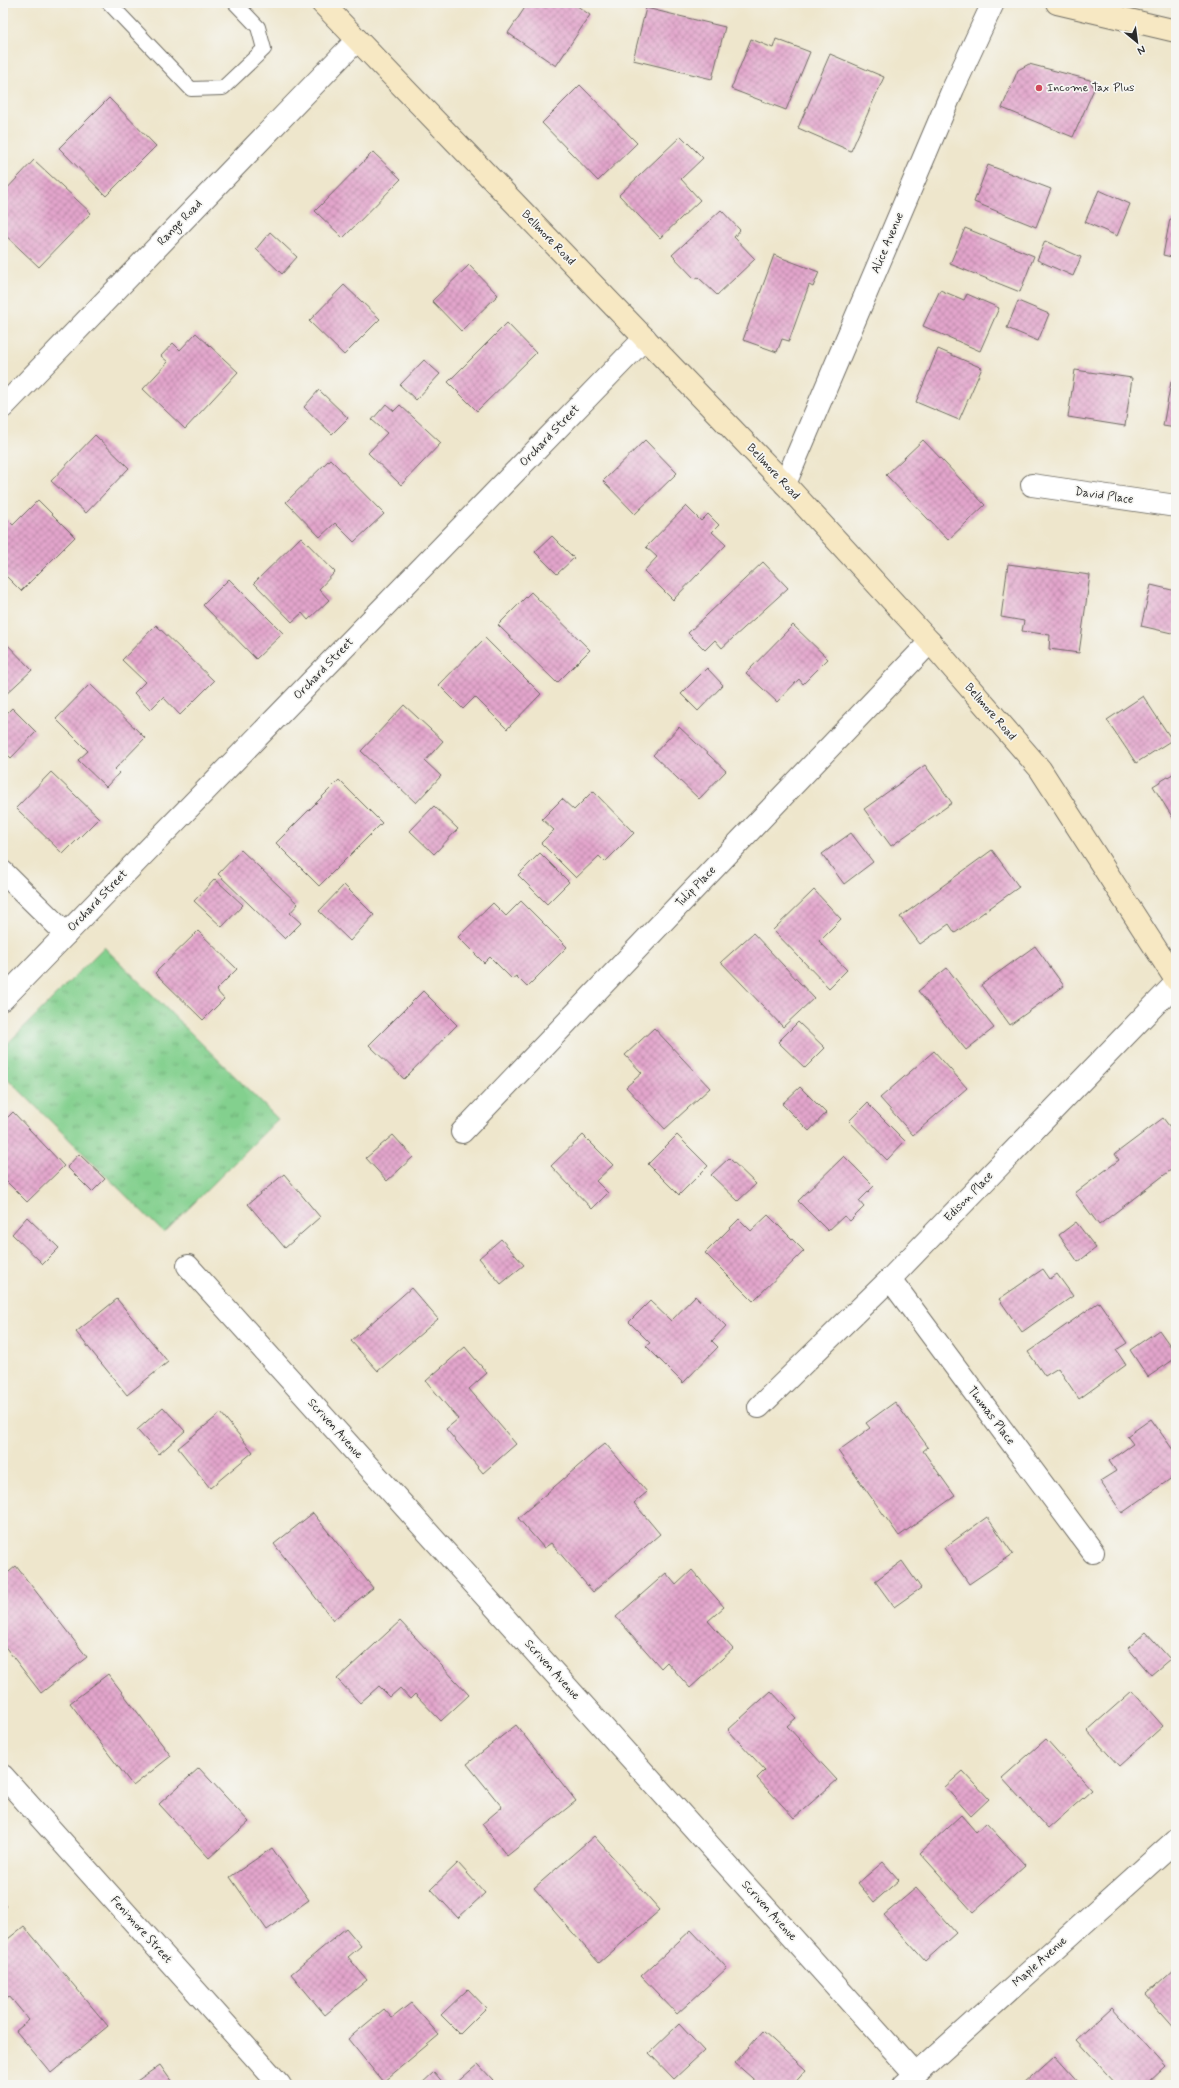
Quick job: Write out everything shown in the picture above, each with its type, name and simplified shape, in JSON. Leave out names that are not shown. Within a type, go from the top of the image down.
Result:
[{"type":"main road","name":"Bellmore Road","points":[[322,3],[785,484],[930,642],[1040,769],[1176,981]]},
{"type":"main road","points":[[1057,3],[1176,32]]},
{"type":"street","name":"Alice Avenue","points":[[785,484],[953,89],[993,3]]},
{"type":"street","name":"Range Road","points":[[3,406],[357,40]]},
{"type":"street","name":"Orchard Street","points":[[3,999],[645,338]]},
{"type":"street","name":"David Place","points":[[1032,485],[1176,506]]},
{"type":"street","name":"Tulip Place","points":[[462,1132],[930,642]]},
{"type":"street","points":[[3,872],[66,934]]},
{"type":"street","name":"Edison Place","points":[[758,1407],[890,1279],[1176,981]]},
{"type":"street","name":"Scriven Avenue","points":[[188,1266],[910,2080]]},
{"type":"street","name":"Thomas Place","points":[[890,1279],[1093,1552]]},
{"type":"street","name":"Fenimore Street","points":[[3,1776],[280,2085]]},
{"type":"street","name":"Maple Avenue","points":[[910,2080],[1176,1840]]},
{"type":"lane","points":[[109,3],[190,89],[223,88],[264,49],[258,27],[235,3]]},
{"type":"green space","points":[[104,947],[278,1119],[164,1233],[3,1074],[3,1048]]},
{"type":"building","points":[[528,3],[573,3],[590,15],[556,66],[508,33]]},
{"type":"building","points":[[646,8],[725,27],[712,79],[633,60]]},
{"type":"building","points":[[751,39],[773,48],[776,39],[810,52],[786,110],[731,89]]},
{"type":"building","points":[[830,54],[884,77],[851,151],[798,128]]},
{"type":"building","points":[[1029,64],[1090,80],[1094,89],[1073,137],[1002,108],[1018,70]]},
{"type":"building","points":[[580,85],[637,143],[598,181],[542,123]]},
{"type":"building","points":[[109,98],[156,146],[106,196],[59,148]]},
{"type":"building","points":[[681,136],[703,158],[681,179],[700,200],[660,238],[619,195]]},
{"type":"building","points":[[373,152],[401,179],[343,238],[315,211]]},
{"type":"building","points":[[34,160],[91,213],[39,267],[3,233],[3,193]]},
{"type":"building","points":[[988,165],[1051,189],[1036,227],[974,202]]},
{"type":"building","points":[[1099,190],[1130,204],[1117,236],[1085,222]]},
{"type":"building","points":[[721,210],[740,230],[734,237],[755,259],[717,295],[698,277],[695,279],[672,255]]},
{"type":"building","points":[[1170,219],[1176,220],[1176,258],[1163,255]]},
{"type":"building","points":[[965,228],[1034,256],[1020,292],[950,264]]},
{"type":"building","points":[[270,232],[297,257],[282,274],[256,249]]},
{"type":"building","points":[[1045,241],[1081,257],[1073,276],[1037,260]]},
{"type":"building","points":[[774,255],[819,272],[813,287],[809,285],[789,341],[782,339],[777,352],[743,340]]},
{"type":"building","points":[[469,265],[498,295],[461,331],[432,301]]},
{"type":"building","points":[[344,285],[380,319],[344,355],[309,321]]},
{"type":"building","points":[[940,290],[964,300],[967,294],[999,308],[980,351],[923,326]]},
{"type":"building","points":[[1018,301],[1049,314],[1038,341],[1007,328]]},
{"type":"building","points":[[507,323],[536,353],[477,411],[448,382]]},
{"type":"building","points":[[196,333],[238,372],[185,429],[143,389],[168,362],[161,356],[173,343],[180,350]]},
{"type":"building","points":[[938,349],[982,368],[959,420],[916,402]]},
{"type":"building","points":[[424,360],[440,374],[416,400],[400,385]]},
{"type":"building","points":[[1075,370],[1132,378],[1125,426],[1068,417]]},
{"type":"building","points":[[1171,382],[1176,383],[1176,428],[1163,426]]},
{"type":"building","points":[[319,390],[348,418],[332,434],[304,407]]},
{"type":"building","points":[[386,404],[394,411],[400,405],[441,443],[401,485],[368,453],[387,433],[372,420]]},
{"type":"building","points":[[95,435],[129,468],[86,513],[51,481]]},
{"type":"building","points":[[645,440],[677,473],[635,514],[603,481]]},
{"type":"building","points":[[923,440],[985,505],[948,540],[886,475]]},
{"type":"building","points":[[330,459],[384,514],[354,542],[335,523],[320,537],[286,502]]},
{"type":"building","points":[[38,500],[75,537],[21,591],[3,573],[3,523],[7,519],[13,525]]},
{"type":"building","points":[[686,506],[701,521],[708,514],[719,525],[712,532],[726,545],[673,600],[644,571],[657,557],[646,547]]},
{"type":"building","points":[[552,536],[574,558],[557,574],[535,552]]},
{"type":"building","points":[[301,537],[335,572],[319,589],[329,600],[308,620],[302,613],[292,622],[254,583]]},
{"type":"building","points":[[763,562],[788,588],[722,648],[715,640],[705,650],[688,633]]},
{"type":"building","points":[[1008,564],[1090,575],[1079,653],[1049,649],[1050,635],[1022,631],[1024,621],[1001,617]]},
{"type":"building","points":[[229,579],[283,633],[256,659],[203,605]]},
{"type":"building","points":[[1151,585],[1176,591],[1176,634],[1141,626]]},
{"type":"building","points":[[531,592],[590,650],[557,683],[498,625]]},
{"type":"building","points":[[156,625],[214,681],[180,715],[163,697],[150,710],[134,693],[145,682],[122,660]]},
{"type":"building","points":[[793,625],[828,659],[803,684],[799,679],[777,702],[746,673]]},
{"type":"building","points":[[485,638],[541,694],[507,729],[475,697],[463,709],[439,685]]},
{"type":"building","points":[[3,640],[32,670],[3,697]]},
{"type":"building","points":[[707,668],[723,685],[698,711],[681,694]]},
{"type":"building","points":[[90,684],[145,738],[115,769],[119,773],[106,787],[78,760],[88,751],[56,719]]},
{"type":"building","points":[[1143,696],[1172,740],[1136,763],[1107,720]]},
{"type":"building","points":[[404,705],[443,741],[425,761],[441,776],[416,803],[361,751]]},
{"type":"building","points":[[12,708],[36,732],[11,758],[3,750],[3,717]]},
{"type":"building","points":[[679,727],[726,771],[699,799],[653,755]]},
{"type":"building","points":[[925,765],[952,803],[891,846],[864,809]]},
{"type":"building","points":[[51,772],[99,818],[63,854],[16,808]]},
{"type":"building","points":[[1176,772],[1176,823],[1153,786]]},
{"type":"building","points":[[339,780],[382,823],[319,886],[276,843]]},
{"type":"building","points":[[593,791],[634,833],[605,862],[599,856],[576,878],[541,843],[554,830],[542,819],[562,799],[574,810]]},
{"type":"building","points":[[434,806],[458,829],[434,854],[410,831]]},
{"type":"building","points":[[851,833],[873,862],[844,884],[822,854]]},
{"type":"building","points":[[241,850],[298,904],[290,913],[301,923],[285,939],[218,874]]},
{"type":"building","points":[[992,850],[1019,887],[955,933],[949,924],[920,944],[900,917]]},
{"type":"building","points":[[540,853],[569,882],[547,904],[518,875]]},
{"type":"building","points":[[215,879],[243,905],[222,927],[194,901]]},
{"type":"building","points":[[344,885],[374,915],[350,941],[319,911]]},
{"type":"building","points":[[814,890],[841,919],[819,941],[847,970],[829,988],[773,930]]},
{"type":"building","points":[[521,901],[567,947],[527,987],[516,976],[512,979],[490,957],[484,963],[458,937],[493,903],[506,916]]},
{"type":"building","points":[[198,931],[237,969],[216,990],[224,999],[203,1020],[155,973]]},
{"type":"building","points":[[753,933],[814,998],[783,1027],[721,962]]},
{"type":"building","points":[[1035,946],[1064,986],[1010,1025],[981,985]]},
{"type":"building","points":[[947,968],[994,1028],[966,1050],[918,991]]},
{"type":"building","points":[[423,991],[457,1025],[404,1079],[369,1045]]},
{"type":"building","points":[[798,1022],[825,1048],[805,1068],[778,1042]]},
{"type":"building","points":[[654,1028],[710,1088],[665,1129],[626,1087],[642,1073],[625,1055]]},
{"type":"building","points":[[934,1051],[967,1088],[913,1135],[880,1098]]},
{"type":"building","points":[[800,1087],[826,1113],[809,1131],[782,1104]]},
{"type":"building","points":[[867,1103],[905,1141],[887,1160],[849,1121]]},
{"type":"building","points":[[13,1112],[64,1166],[27,1202],[3,1178],[3,1122]]},
{"type":"building","points":[[1163,1118],[1176,1135],[1176,1166],[1099,1225],[1075,1193],[1119,1160],[1115,1154]]},
{"type":"building","points":[[393,1135],[413,1157],[387,1181],[366,1158]]},
{"type":"building","points":[[583,1135],[613,1165],[596,1181],[608,1193],[592,1209],[551,1166]]},
{"type":"building","points":[[677,1135],[708,1166],[679,1195],[648,1164]]},
{"type":"building","points":[[79,1154],[105,1179],[92,1192],[67,1167]]},
{"type":"building","points":[[844,1156],[874,1186],[859,1201],[864,1207],[850,1221],[844,1216],[828,1231],[798,1201]]},
{"type":"building","points":[[729,1158],[756,1184],[738,1201],[711,1175]]},
{"type":"building","points":[[284,1174],[320,1217],[285,1248],[248,1204]]},
{"type":"building","points":[[768,1215],[804,1251],[753,1301],[705,1253],[739,1219],[751,1231]]},
{"type":"building","points":[[27,1217],[59,1248],[43,1264],[12,1234]]},
{"type":"building","points":[[1076,1222],[1096,1248],[1078,1262],[1059,1235]]},
{"type":"building","points":[[501,1239],[524,1265],[501,1284],[479,1258]]},
{"type":"building","points":[[1043,1269],[1050,1279],[1057,1274],[1073,1296],[1022,1332],[999,1299]]},
{"type":"building","points":[[411,1288],[438,1319],[378,1371],[351,1341]]},
{"type":"building","points":[[695,1296],[726,1326],[712,1341],[718,1347],[683,1383],[646,1346],[650,1343],[629,1322],[650,1301],[671,1321]]},
{"type":"building","points":[[117,1299],[168,1362],[127,1395],[76,1332]]},
{"type":"building","points":[[1099,1302],[1127,1343],[1116,1350],[1126,1365],[1079,1399],[1058,1368],[1045,1376],[1028,1352]]},
{"type":"building","points":[[1159,1330],[1176,1354],[1176,1358],[1148,1377],[1130,1350]]},
{"type":"building","points":[[465,1347],[487,1373],[469,1389],[516,1444],[483,1473],[446,1429],[458,1419],[426,1381]]},
{"type":"building","points":[[895,1402],[928,1447],[923,1451],[955,1496],[899,1536],[838,1451],[870,1428],[866,1423]]},
{"type":"building","points":[[163,1407],[185,1431],[159,1454],[137,1430]]},
{"type":"building","points":[[221,1413],[253,1452],[210,1488],[178,1448]]},
{"type":"building","points":[[1151,1419],[1176,1454],[1176,1475],[1122,1513],[1100,1481],[1116,1471],[1109,1461],[1133,1444],[1127,1436]]},
{"type":"building","points":[[605,1443],[647,1492],[634,1503],[660,1534],[593,1592],[551,1543],[544,1548],[518,1518]]},
{"type":"building","points":[[313,1513],[373,1588],[333,1620],[274,1544]]},
{"type":"building","points":[[987,1517],[1013,1554],[969,1584],[944,1548]]},
{"type":"building","points":[[902,1561],[921,1588],[894,1607],[875,1581]]},
{"type":"building","points":[[16,1566],[87,1657],[41,1693],[3,1644],[3,1577]]},
{"type":"building","points":[[692,1570],[724,1607],[708,1621],[733,1649],[690,1688],[667,1662],[661,1668],[616,1617],[666,1573],[676,1585]]},
{"type":"building","points":[[400,1621],[469,1695],[441,1721],[415,1694],[410,1699],[400,1688],[390,1697],[379,1686],[360,1703],[337,1679]]},
{"type":"building","points":[[1146,1632],[1170,1659],[1151,1675],[1128,1648]]},
{"type":"building","points":[[108,1674],[171,1756],[133,1786],[70,1703]]},
{"type":"building","points":[[771,1691],[796,1718],[787,1726],[837,1780],[794,1818],[757,1778],[765,1770],[728,1730]]},
{"type":"building","points":[[1132,1691],[1163,1726],[1119,1766],[1087,1731]]},
{"type":"building","points":[[516,1725],[576,1801],[507,1856],[482,1824],[502,1807],[467,1764]]},
{"type":"building","points":[[1046,1739],[1092,1790],[1048,1829],[1002,1778]]},
{"type":"building","points":[[199,1768],[249,1822],[209,1858],[159,1804]]},
{"type":"building","points":[[963,1771],[989,1799],[971,1816],[945,1787]]},
{"type":"building","points":[[961,1815],[976,1832],[986,1823],[1025,1865],[973,1912],[920,1853]]},
{"type":"building","points":[[594,1836],[660,1910],[599,1963],[534,1888]]},
{"type":"building","points":[[272,1848],[309,1900],[267,1930],[230,1877]]},
{"type":"building","points":[[883,1862],[899,1880],[874,1902],[858,1883]]},
{"type":"building","points":[[458,1863],[485,1893],[458,1918],[431,1889]]},
{"type":"building","points":[[916,1888],[956,1933],[925,1961],[884,1915]]},
{"type":"building","points":[[3,1902],[7,1906],[3,1910]]},
{"type":"building","points":[[24,1926],[108,2026],[51,2073],[16,2031],[29,2020],[9,1996],[3,2002],[3,1943]]},
{"type":"building","points":[[346,1928],[361,1946],[348,1957],[367,1980],[325,2015],[291,1974]]},
{"type":"building","points":[[691,1930],[727,1968],[677,2014],[641,1976]]},
{"type":"building","points":[[1176,1968],[1176,2029],[1146,1995]]},
{"type":"building","points":[[468,1989],[486,2008],[460,2034],[441,2015]]},
{"type":"building","points":[[411,2003],[439,2035],[383,2082],[348,2039],[384,2009],[392,2018]]},
{"type":"building","points":[[1112,2007],[1166,2067],[1147,2085],[1117,2085],[1076,2040]]},
{"type":"building","points":[[679,2024],[704,2051],[674,2079],[649,2053]]},
{"type":"building","points":[[763,2031],[806,2070],[793,2085],[760,2085],[735,2063]]},
{"type":"building","points":[[1055,2056],[1081,2085],[1023,2085]]},
{"type":"building","points":[[478,2064],[493,2080],[488,2085],[454,2085]]},
{"type":"building","points":[[160,2065],[174,2085],[131,2085]]},
{"type":"building","points":[[434,2072],[445,2085],[420,2085]]},
{"type":"place","name":"Income Tax Plus","points":[[1039,88]]}]
